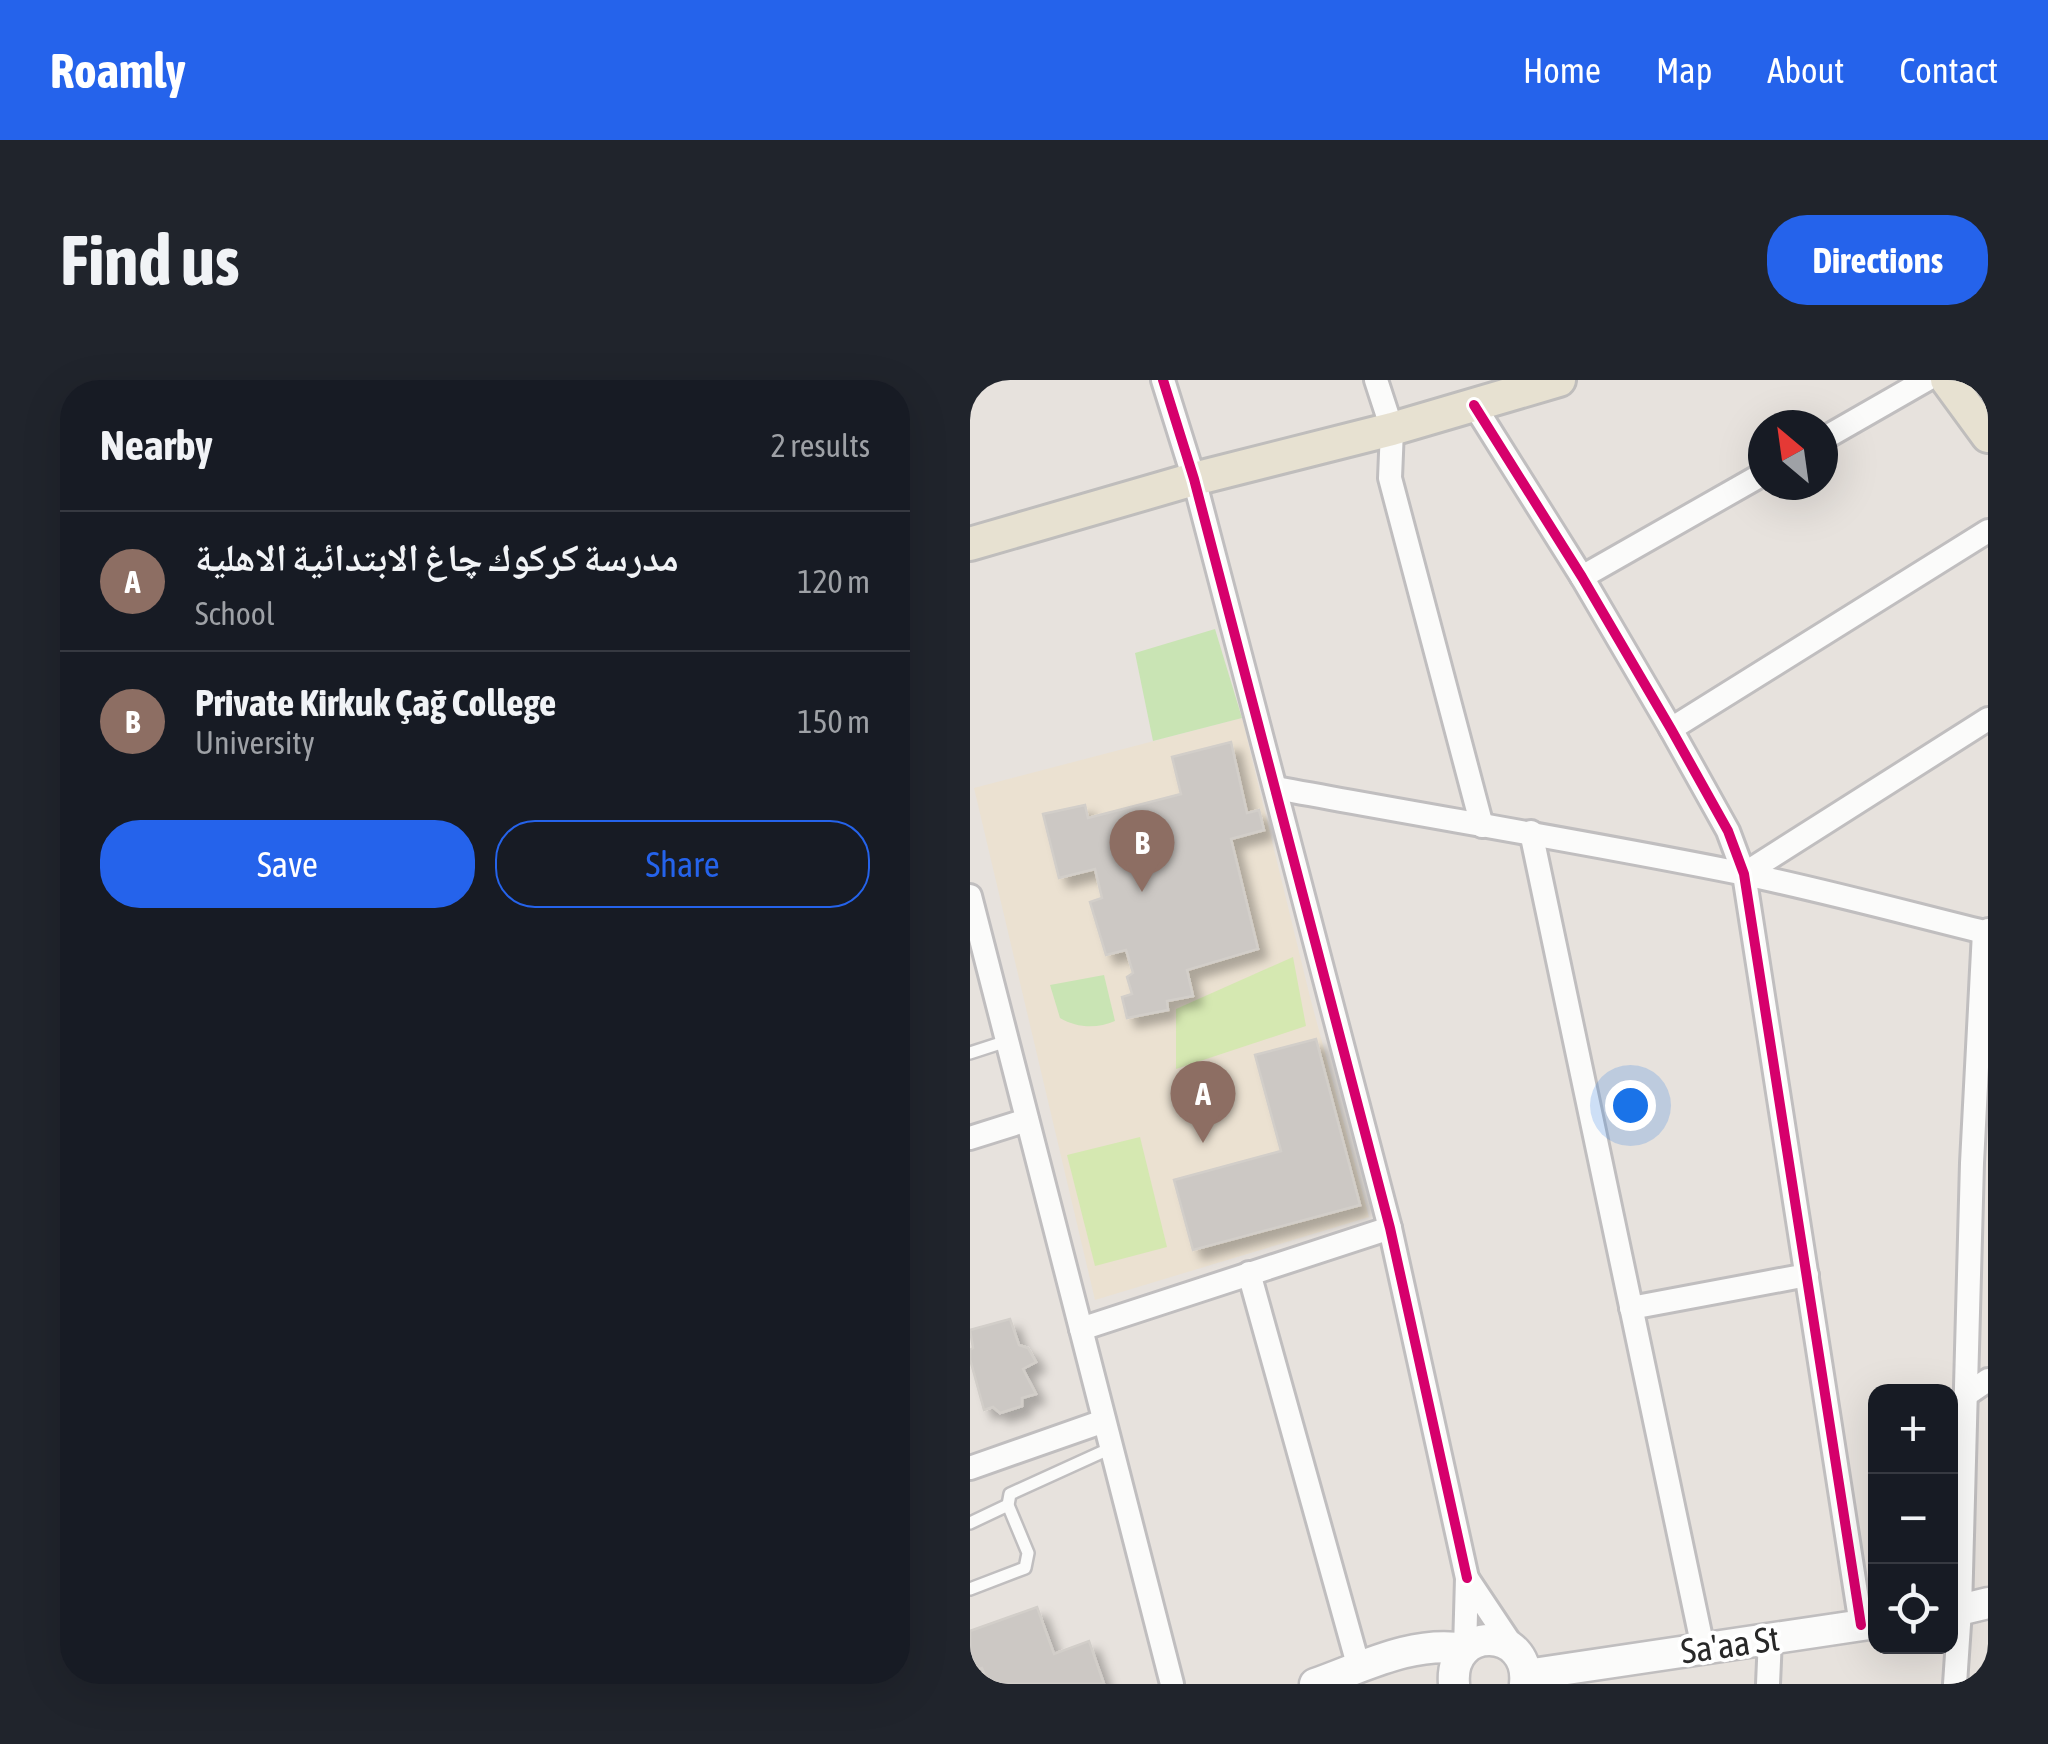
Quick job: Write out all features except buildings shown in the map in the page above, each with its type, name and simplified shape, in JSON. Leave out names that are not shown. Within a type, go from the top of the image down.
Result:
[{"type":"main road","points":[[970,544],[1194,478],[1392,430],[1558,380]]},
{"type":"main road","points":[[1946,380],[1988,436]]},
{"type":"main road","name":"Sa'aa St","points":[[1524,1675],[1868,1624]]},
{"type":"main road","points":[[1454,1684],[1456,1658],[1475,1642],[1487,1639],[1511,1646],[1524,1675]]},
{"type":"main road","points":[[1315,1684],[1416,1648],[1444,1645],[1464,1649]]},
{"type":"street","points":[[1163,380],[1194,478],[1390,1228],[1467,1578],[1464,1649]]},
{"type":"street","points":[[1376,380],[1392,430],[1390,478],[1482,826]]},
{"type":"street","points":[[1838,430],[1926,380]]},
{"type":"street","points":[[1474,406],[1582,577],[1671,729],[1728,831],[1744,874],[1807,1275],[1868,1624]]},
{"type":"street","points":[[1582,577],[1748,483]]},
{"type":"street","points":[[1671,729],[1988,531]]},
{"type":"street","points":[[1744,874],[1988,719]]},
{"type":"street","points":[[1276,788],[1744,874],[1986,931],[1980,1158],[1966,1396],[1966,1608],[1954,1684]]},
{"type":"street","points":[[1531,832],[1703,1648]]},
{"type":"street","points":[[970,896],[1172,1684]]},
{"type":"street","points":[[970,1138],[1027,1120]]},
{"type":"street","points":[[1081,1329],[1390,1228]]},
{"type":"street","points":[[1249,1274],[1359,1668]]},
{"type":"street","points":[[1631,1308],[1807,1275]]},
{"type":"street","points":[[1966,1396],[1988,1380]]},
{"type":"street","points":[[970,1468],[1104,1421]]},
{"type":"street","points":[[1467,1578],[1524,1675]]},
{"type":"street","points":[[1768,1684],[1770,1638]]},
{"type":"lane","points":[[970,1052],[1007,1040]]},
{"type":"lane","points":[[970,1589],[1024,1568],[1028,1553],[1008,1505],[1010,1494],[1111,1448]]},
{"type":"lane","points":[[970,1523],[1008,1505]]},
{"type":"shaded area","points":[[1242,718],[1369,1217],[1095,1300],[974,788]]},
{"type":"green space","points":[[1215,629],[1242,718],[1153,741],[1135,653]]},
{"type":"green space","points":[[1293,957],[1306,1026],[1176,1069],[1176,1009]]},
{"type":"green space","points":[[1104,975],[1115,1021],[1087,1026],[1060,1018],[1050,985]]},
{"type":"green space","points":[[1140,1137],[1167,1247],[1095,1266],[1067,1155]]},
{"type":"cycle path","points":[[1163,380],[1194,479],[1390,1228],[1467,1578]]},
{"type":"cycle path","points":[[1474,405],[1671,729],[1728,831],[1744,874],[1861,1625]]},
{"type":"place","name":"Private Kirkuk Çağ College","points":[[1142,892]]},
{"type":"place","name":"مدرسة كركوك چاغ الابتدائية الاهلية","points":[[1203,1143]]}]
